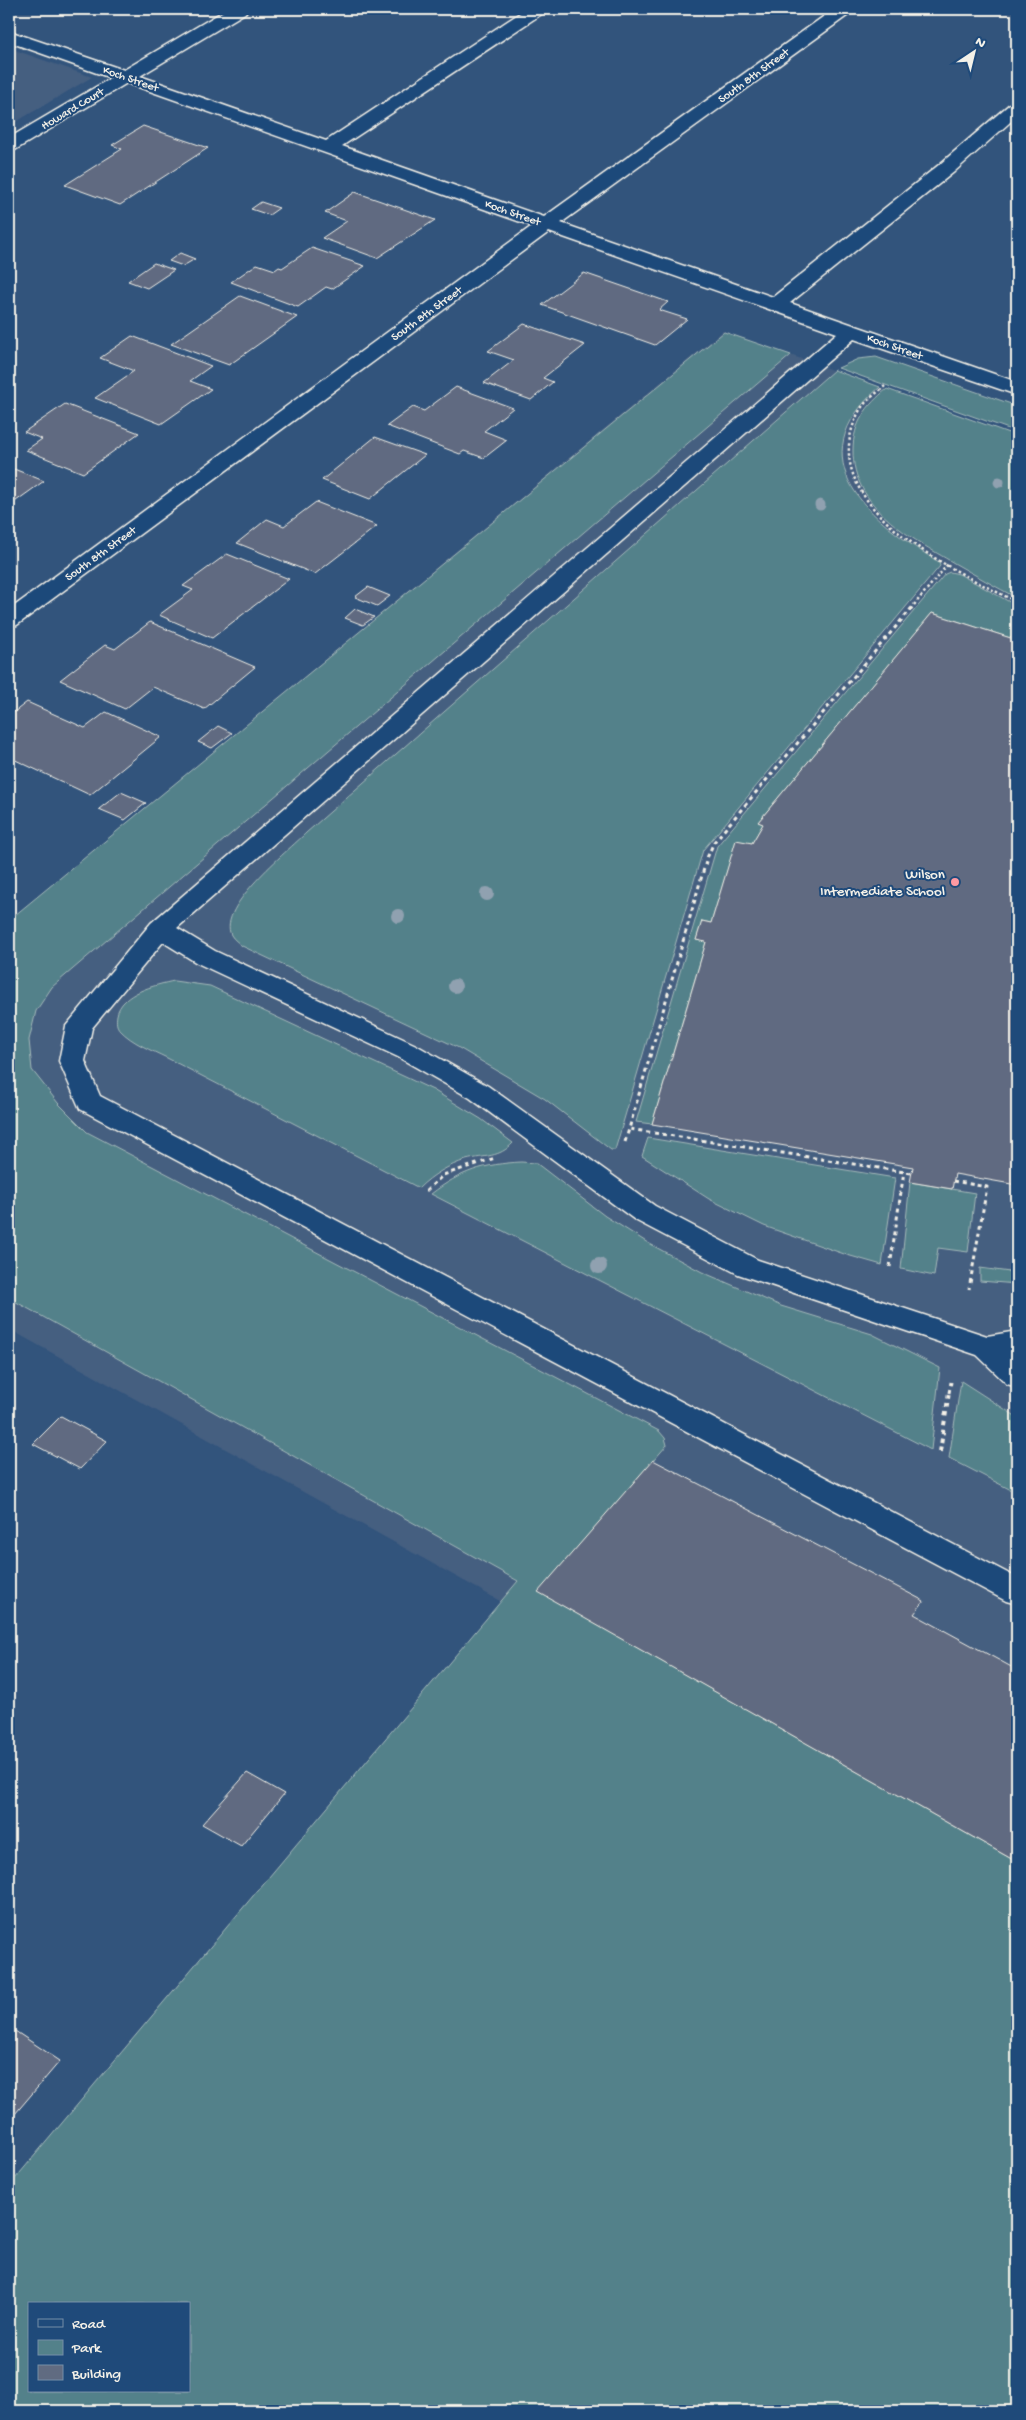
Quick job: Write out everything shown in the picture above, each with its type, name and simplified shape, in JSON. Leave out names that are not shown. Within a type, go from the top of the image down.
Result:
[{"type":"street","name":"Howard Court","points":[[9,146],[239,9]]},
{"type":"street","points":[[329,148],[537,9]]},
{"type":"street","name":"South 8th Street","points":[[9,620],[547,224],[845,9]]},
{"type":"street","name":"Koch Street","points":[[9,36],[1017,389]]},
{"type":"street","points":[[776,304],[947,168],[1017,106]]},
{"type":"street","points":[[852,330],[160,929],[79,1026],[72,1062],[89,1102],[1017,1592]]},
{"type":"street","points":[[160,929],[206,957],[407,1051],[472,1088],[645,1213],[748,1267],[987,1347],[1017,1376]]},
{"type":"street","points":[[987,1347],[1017,1342]]},
{"type":"path","points":[[885,386],[861,409],[853,424],[848,442],[851,476],[861,495],[888,525],[908,540],[1017,602]]},
{"type":"path","points":[[911,1173],[629,1129],[707,858],[714,842],[948,564]]},
{"type":"path","points":[[426,1192],[443,1175],[482,1161],[503,1157]]},
{"type":"path","points":[[889,1276],[904,1171]]},
{"type":"path","points":[[953,1181],[987,1187],[970,1289]]},
{"type":"path","points":[[940,1452],[953,1374]]},
{"type":"shaded area","points":[[9,48],[92,77],[9,126]]},
{"type":"shaded area","points":[[723,331],[1017,436],[1017,1893],[500,1601],[9,1329],[9,920]]},
{"type":"green space","points":[[724,332],[791,355],[52,987],[36,1011],[29,1040],[32,1070],[58,1103],[87,1132],[659,1431],[665,1438],[667,1445],[539,1592],[1017,1862],[1017,2411],[9,2411],[9,2186],[518,1581],[9,1298],[9,920]]},
{"type":"green space","points":[[876,357],[1017,406],[1017,432],[838,368],[858,359]]},
{"type":"green space","points":[[834,370],[880,387],[855,414],[844,439],[843,464],[852,486],[868,508],[889,528],[939,562],[940,566],[703,850],[615,1150],[611,1150],[545,1099],[459,1048],[242,946],[233,938],[229,923],[234,910],[256,880],[306,833]]},
{"type":"green space","points":[[887,389],[1017,436],[1017,598],[937,553],[903,531],[873,504],[862,488],[855,470],[853,450],[858,423],[867,408]]},
{"type":"green space","points":[[950,572],[959,574],[1017,606],[1017,640],[932,613],[758,822],[763,824],[752,843],[736,841],[711,923],[702,921],[696,940],[706,942],[652,1124],[636,1122],[717,846],[945,574]]},
{"type":"green space","points":[[174,981],[210,986],[433,1090],[481,1119],[513,1143],[497,1154],[466,1160],[447,1168],[429,1179],[419,1188],[142,1046],[120,1030],[117,1023],[117,1015],[125,1001],[140,991]]},
{"type":"green space","points":[[648,1138],[895,1178],[882,1265],[764,1226],[709,1199],[642,1156]]},
{"type":"green space","points":[[521,1162],[536,1163],[605,1216],[648,1243],[702,1272],[781,1306],[872,1334],[940,1368],[931,1450],[431,1194],[473,1170]]},
{"type":"green space","points":[[910,1182],[975,1193],[968,1252],[938,1248],[934,1276],[901,1269]]},
{"type":"green space","points":[[980,1268],[1017,1273],[1017,1284],[980,1281]]},
{"type":"green space","points":[[961,1381],[1017,1417],[1017,1493],[949,1458]]},
{"type":"building","points":[[143,126],[208,148],[120,205],[65,185],[122,149],[112,145]]},
{"type":"building","points":[[355,192],[435,220],[377,258],[322,238],[347,221],[325,213]]},
{"type":"building","points":[[261,202],[279,208],[269,215],[251,209]]},
{"type":"building","points":[[312,248],[365,266],[332,289],[326,287],[298,307],[231,282],[257,264],[275,270],[279,267],[282,268]]},
{"type":"building","points":[[180,253],[195,259],[183,266],[169,261]]},
{"type":"building","points":[[154,263],[174,270],[147,288],[128,281]]},
{"type":"building","points":[[584,273],[668,302],[659,310],[687,319],[655,345],[542,305]]},
{"type":"building","points":[[240,296],[297,317],[229,365],[171,344]]},
{"type":"building","points":[[524,324],[585,345],[543,378],[553,382],[531,400],[484,383],[514,360],[488,351]]},
{"type":"building","points":[[132,336],[211,366],[190,381],[211,389],[161,424],[95,398],[134,371],[100,358]]},
{"type":"building","points":[[456,387],[513,408],[484,431],[507,440],[484,458],[464,451],[460,454],[387,426],[413,407],[424,411]]},
{"type":"building","points":[[65,404],[139,433],[83,473],[26,450],[42,439],[24,432]]},
{"type":"building","points":[[375,437],[425,455],[370,499],[322,480]]},
{"type":"building","points":[[9,467],[44,481],[9,506]]},
{"type":"building","points":[[316,502],[377,526],[315,574],[237,543],[267,519],[284,526]]},
{"type":"building","points":[[227,554],[289,579],[212,638],[159,615],[193,590],[183,586]]},
{"type":"building","points":[[368,587],[390,596],[377,606],[355,597]]},
{"type":"building","points":[[355,609],[374,617],[363,625],[345,618]]},
{"type":"building","points":[[932,613],[1017,640],[1017,1185],[955,1174],[952,1189],[910,1182],[913,1167],[652,1124],[706,942],[696,940],[702,921],[711,923],[736,840],[752,843],[763,824],[758,822]]},
{"type":"building","points":[[150,622],[255,667],[204,709],[153,687],[125,709],[60,680],[105,645],[115,649]]},
{"type":"building","points":[[27,702],[85,728],[106,712],[161,737],[90,795],[9,757],[9,716]]},
{"type":"building","points":[[218,726],[232,733],[212,748],[198,742]]},
{"type":"building","points":[[121,792],[146,803],[125,820],[99,809]]},
{"type":"building","points":[[61,1416],[107,1441],[80,1469],[33,1444]]},
{"type":"building","points":[[653,1460],[924,1601],[914,1614],[1017,1670],[1017,1862],[538,1592]]},
{"type":"building","points":[[247,1773],[284,1794],[241,1846],[202,1824]]},
{"type":"building","points":[[9,2027],[60,2061],[9,2121]]},
{"type":"place","name":"Wilson Intermediate School","points":[[955,882]]}]
